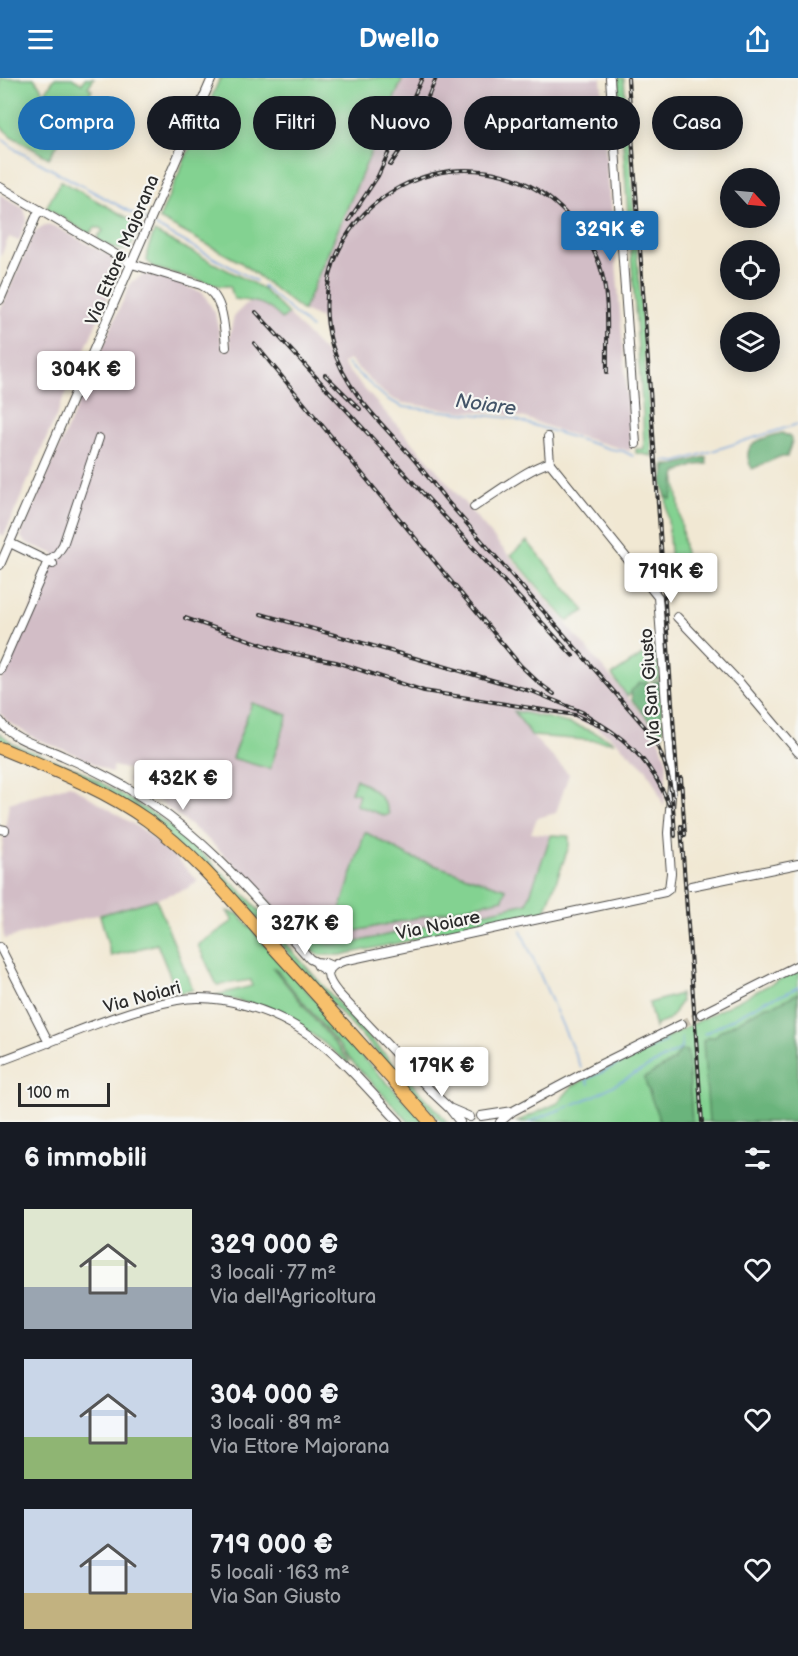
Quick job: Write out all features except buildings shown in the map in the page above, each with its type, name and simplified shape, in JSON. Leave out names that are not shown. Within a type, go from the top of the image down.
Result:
[{"type":"highway","points":[[0,748],[101,791],[146,819],[175,842],[243,912],[430,1122]]},
{"type":"street","name":"Via Ettore Majorana","points":[[0,566],[212,78]]},
{"type":"street","points":[[610,78],[636,444]]},
{"type":"street","points":[[0,187],[132,264],[211,290],[216,296],[224,322],[226,347]]},
{"type":"street","points":[[0,300],[39,210]]},
{"type":"street","points":[[474,507],[536,469],[550,463],[548,437]]},
{"type":"street","points":[[0,670],[50,562],[63,545],[99,438]]},
{"type":"street","name":"Via San Giusto","points":[[550,463],[658,597],[672,785],[668,833],[671,873],[667,890]]},
{"type":"street","points":[[10,543],[50,562]]},
{"type":"street","points":[[677,617],[740,683],[798,752]]},
{"type":"street","points":[[0,721],[14,734],[101,774],[156,806],[195,837],[223,862],[310,959],[325,963],[330,969],[329,982],[338,993],[449,1108],[465,1120],[513,1111]]},
{"type":"street","points":[[691,886],[798,864]]},
{"type":"street","name":"Via Noiare","points":[[330,969],[343,962],[667,890]]},
{"type":"street","points":[[0,947],[49,1043]]},
{"type":"street","points":[[701,1014],[798,965]]},
{"type":"street","name":"Via Noiari","points":[[0,1061],[114,1018],[178,1000],[208,999],[236,1004],[273,1016],[309,1035],[327,1048],[399,1122]]},
{"type":"street","points":[[500,1122],[513,1111],[682,1024]]},
{"type":"street","points":[[481,1116],[488,1122]]},
{"type":"shaded area","points":[[402,78],[601,78],[602,96],[464,96],[464,150],[606,150],[630,451],[563,432],[525,418],[494,412],[460,411],[403,403],[384,393],[349,360],[342,364],[430,462],[657,732],[667,762],[664,807],[646,769],[610,736],[594,727],[571,719],[515,711],[532,736],[569,774],[556,813],[537,818],[531,833],[551,835],[527,903],[356,942],[329,944],[317,941],[287,922],[250,879],[205,837],[153,796],[128,781],[130,770],[113,766],[112,773],[75,754],[36,739],[8,722],[0,713],[0,682],[55,554],[27,543],[21,538],[22,533],[131,282],[145,274],[165,278],[203,293],[215,313],[223,350],[231,348],[229,338],[234,316],[247,303],[254,300],[270,307],[282,318],[288,314],[328,356],[320,318],[303,311],[371,150],[452,150],[452,96],[394,96]]},
{"type":"shaded area","points":[[0,194],[24,209],[27,219],[19,241],[9,237],[0,258]]},
{"type":"shaded area","points":[[45,225],[54,226],[114,258],[118,268],[117,276],[4,536],[0,534],[0,311],[32,237],[36,230]]},
{"type":"shaded area","points":[[70,785],[144,831],[173,855],[198,881],[186,889],[147,902],[4,939],[0,901],[0,861],[9,803]]},
{"type":"green space","points":[[0,78],[34,78],[42,89],[43,95],[55,78],[72,78],[82,84],[85,78],[94,78],[88,87],[92,90],[88,96],[18,96],[18,140],[0,126]]},
{"type":"green space","points":[[220,78],[403,78],[395,96],[348,96],[348,150],[372,150],[303,311],[240,262],[159,219],[189,150],[241,150],[241,96],[212,96]]},
{"type":"green space","points":[[618,78],[624,78],[625,96],[619,96]]},
{"type":"green space","points":[[35,150],[54,150],[49,158]]},
{"type":"green space","points":[[623,150],[629,150],[652,456],[636,453],[636,449],[644,449]]},
{"type":"green space","points":[[61,181],[141,225],[129,247],[121,250],[108,245],[98,240],[98,236],[103,231],[100,228],[95,228],[89,234],[46,208]]},
{"type":"green space","points":[[154,232],[262,288],[288,314],[282,319],[260,303],[234,299],[230,286],[220,286],[155,268],[147,261],[147,252]]},
{"type":"green space","points":[[782,433],[790,437],[792,441],[787,457],[779,457],[752,469],[748,453],[754,443]]},
{"type":"green space","points":[[706,457],[707,464],[696,465],[676,473],[671,499],[666,497],[662,483],[666,467]]},
{"type":"green space","points":[[664,465],[674,465],[686,563],[671,566]]},
{"type":"green space","points":[[527,541],[585,611],[567,621],[511,555]]},
{"type":"green space","points":[[656,646],[660,678],[649,681],[627,696],[612,675]]},
{"type":"green space","points":[[660,681],[662,736],[632,700],[631,691],[641,682],[650,685]]},
{"type":"green space","points":[[252,703],[288,715],[270,769],[232,758]]},
{"type":"green space","points":[[514,711],[578,726],[614,742],[532,736]]},
{"type":"green space","points":[[0,733],[13,744],[79,770],[157,816],[187,839],[250,900],[365,1033],[448,1122],[442,1122],[433,1113],[297,966],[283,946],[234,892],[95,783],[0,743]]},
{"type":"green space","points":[[356,779],[377,793],[389,814],[385,816],[356,805],[359,794],[351,792]]},
{"type":"green space","points":[[365,832],[410,857],[506,889],[503,899],[342,934],[334,930]]},
{"type":"green space","points":[[551,835],[569,836],[569,846],[545,912],[341,955],[319,955],[313,952],[249,880],[287,922],[302,933],[329,944],[356,942],[527,903]]},
{"type":"green space","points":[[156,899],[193,990],[177,993],[157,944],[111,956],[100,915]]},
{"type":"green space","points":[[227,911],[238,914],[346,1034],[363,1058],[426,1122],[409,1122],[355,1065],[275,968],[273,968],[349,1061],[348,1063],[316,1037],[286,1018],[254,1005],[213,996],[252,986],[251,980],[217,985],[198,945],[233,921]]},
{"type":"green space","points":[[798,970],[798,1122],[516,1122],[558,1103],[572,1086]]},
{"type":"green space","points":[[798,993],[798,1113],[794,1122],[709,1122],[703,1041],[708,1037],[715,1037],[719,1032],[766,1006],[775,1005]]},
{"type":"green space","points":[[680,994],[681,1002],[675,1012],[667,1021],[656,1025],[655,1028],[649,1003]]},
{"type":"green space","points":[[681,1050],[687,1051],[688,1056],[692,1122],[660,1122],[644,1078],[673,1061]]},
{"type":"waterway","name":"Noiare","points":[[0,137],[16,150],[147,221]]},
{"type":"waterway","name":"Noiare","points":[[152,224],[256,281]]},
{"type":"waterway","name":"Noiare","points":[[263,286],[311,328]]},
{"type":"waterway","name":"Noiare","points":[[347,364],[387,399],[403,407],[510,418],[623,451],[633,456]]},
{"type":"waterway","name":"Noiare","points":[[664,461],[677,462],[798,424]]},
{"type":"waterway","points":[[521,931],[581,1068]]},
{"type":"waterway","points":[[704,1034],[767,1000],[798,987]]},
{"type":"waterway","points":[[529,1122],[594,1096],[679,1050],[682,1038]]},
{"type":"waterway","points":[[586,1080],[666,1041]]},
{"type":"waterway","points":[[586,1079],[589,1084]]},
{"type":"tunnel","points":[[682,1024],[701,1014]]},
{"type":"railway","points":[[349,220],[378,176],[422,78]]},
{"type":"railway","points":[[390,165],[414,130],[436,78]]},
{"type":"railway","points":[[628,78],[678,787]]},
{"type":"railway","points":[[607,372],[607,303],[599,263],[586,239],[570,218],[530,186],[486,171],[442,172],[400,187],[365,213],[339,250],[327,294],[332,345],[345,377],[376,418],[447,501],[651,734],[663,759],[670,783],[675,836]]},
{"type":"railway","points":[[256,312],[573,656]]},
{"type":"railway","points":[[254,343],[521,666],[554,694]]},
{"type":"railway","points":[[325,375],[360,409]]},
{"type":"railway","points":[[185,618],[285,652],[336,662],[424,691],[575,715],[611,731],[582,712],[534,692],[261,614]]},
{"type":"railway","points":[[611,731],[646,763],[669,805]]},
{"type":"railway","points":[[681,778],[685,835]]},
{"type":"railway","points":[[681,826],[702,1122]]}]
